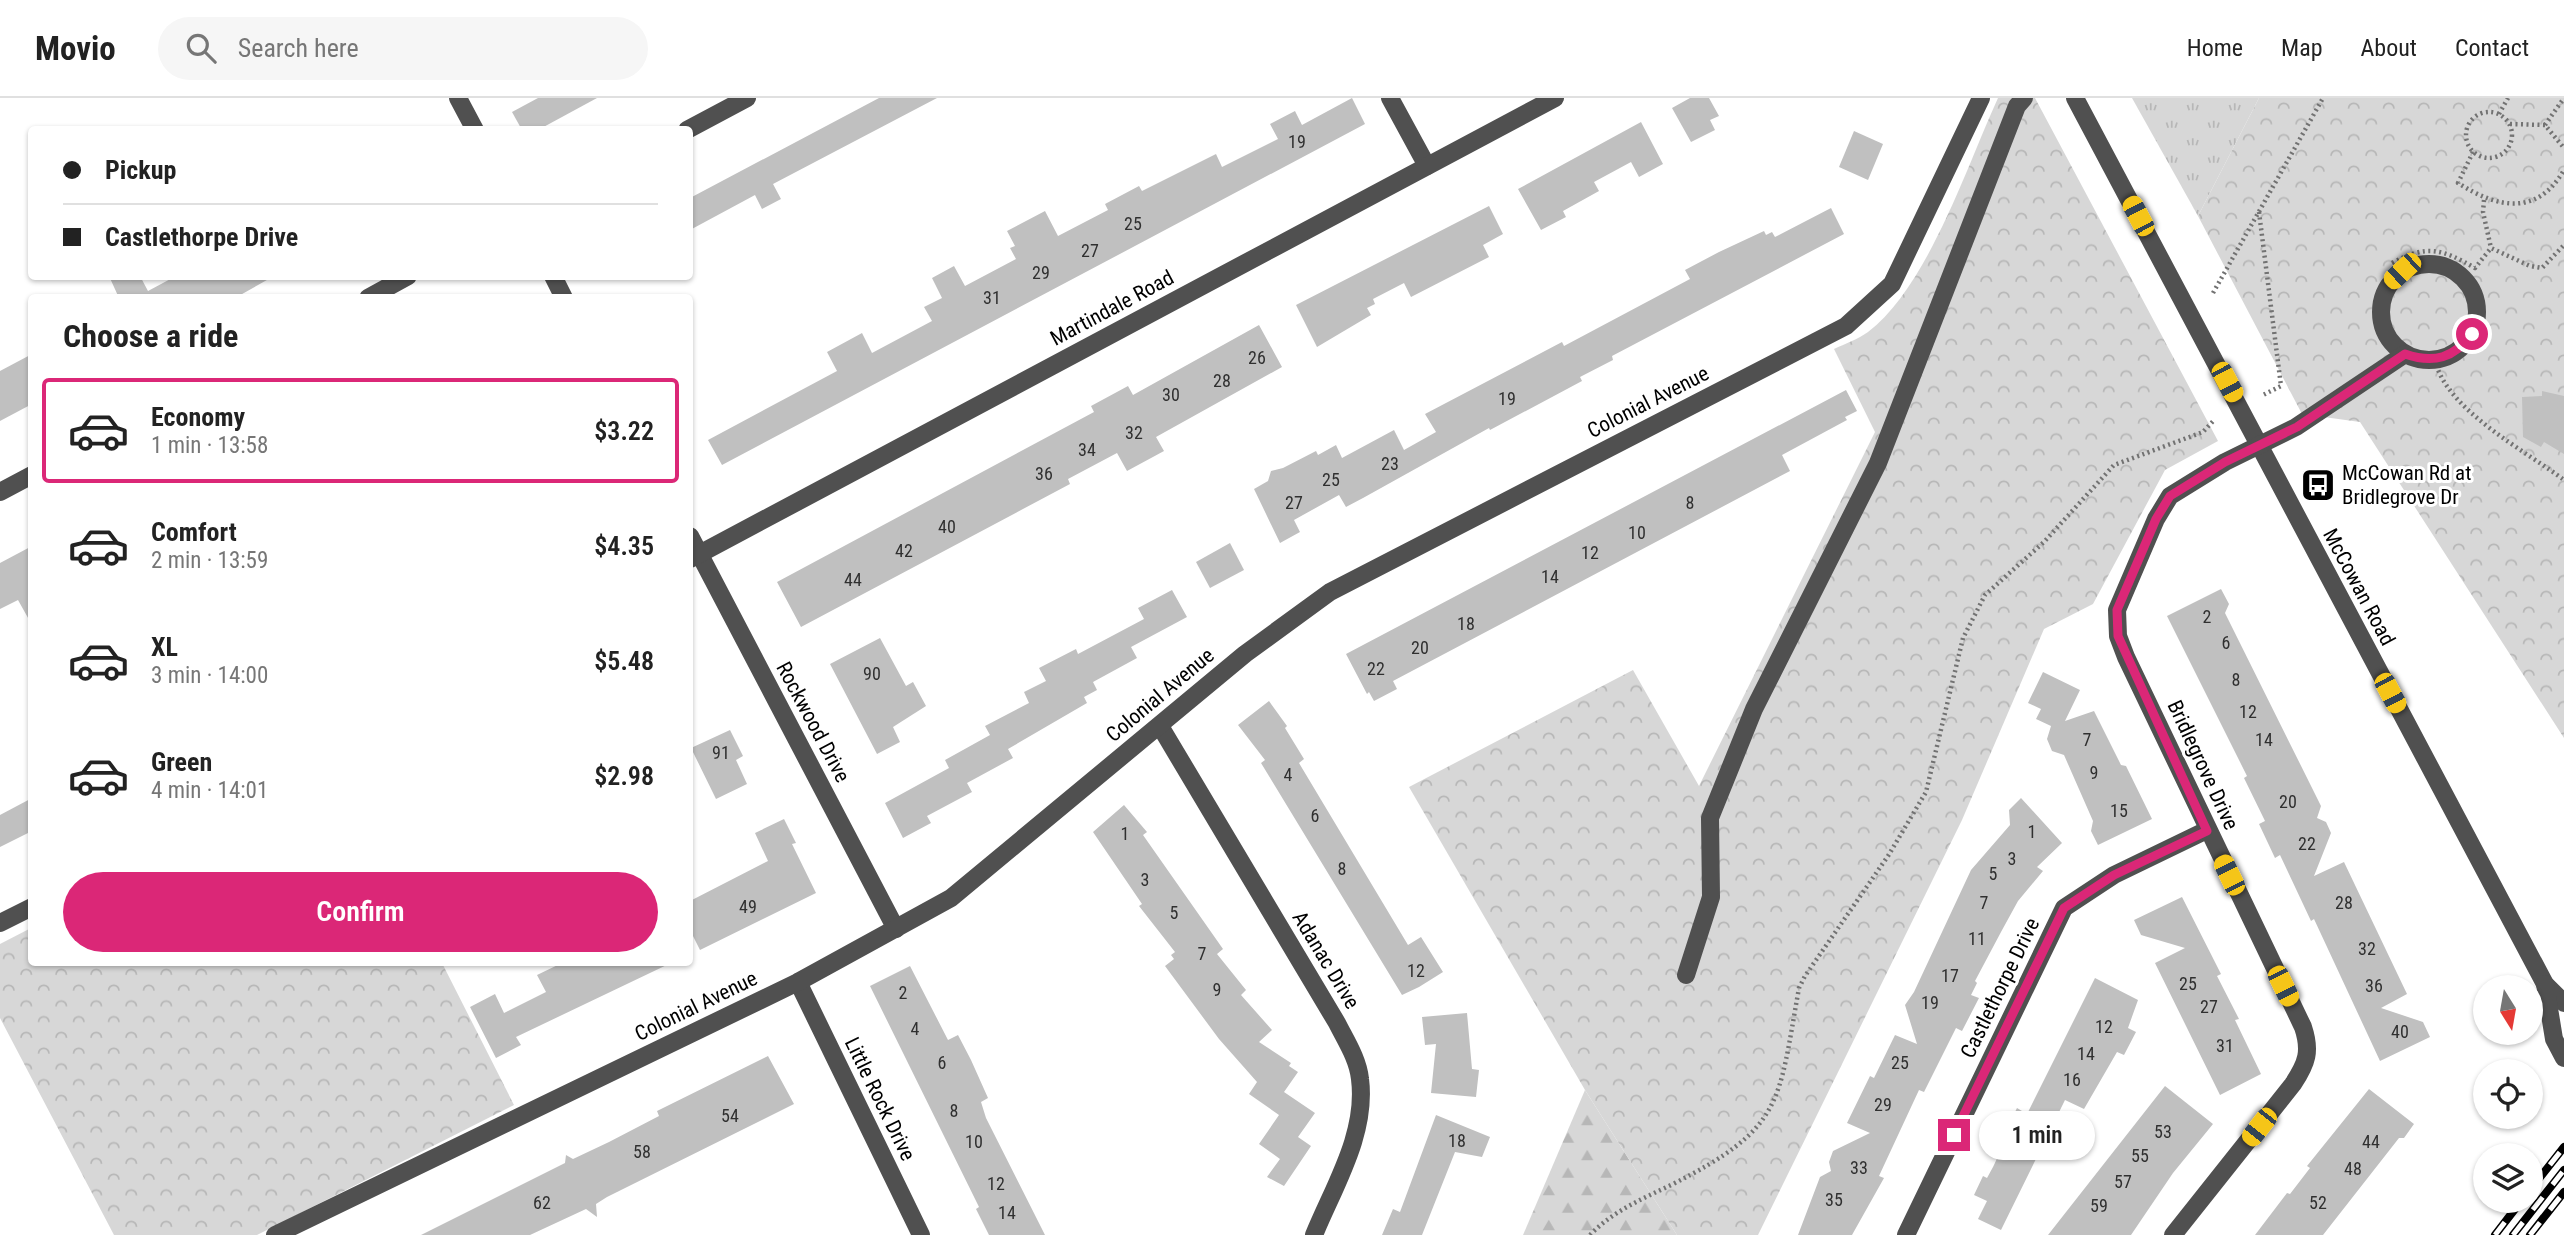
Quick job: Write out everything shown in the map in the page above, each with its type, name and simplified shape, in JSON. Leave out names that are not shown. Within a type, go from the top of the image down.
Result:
[{"type":"street","points":[[458,98],[473,126]]},
{"type":"street","points":[[693,127],[747,98]]},
{"type":"street","points":[[1390,98],[1427,166]]},
{"type":"street","name":"Martindale Road","points":[[694,556],[1555,98]]},
{"type":"street","name":"Colonial Avenue","points":[[275,1235],[798,982],[951,898],[1245,654],[1330,592],[1846,326],[1892,285],[1981,98]]},
{"type":"street","points":[[1686,975],[1711,897],[1710,818],[1754,709],[1878,463],[2017,106],[2024,98]]},
{"type":"street","name":"McCowan Road","points":[[2075,98],[2545,984],[2564,1003]]},
{"type":"street","points":[[2433,263],[2449,267],[2463,277],[2473,290],[2477,304],[2472,334],[2450,355],[2435,360],[2405,354],[2392,344],[2384,330],[2380,314],[2382,297],[2390,283],[2402,271],[2433,263]]},
{"type":"street","points":[[375,294],[401,280]]},
{"type":"street","name":"Bridlegrove Drive","points":[[2174,1235],[2293,1084],[2305,1066],[2309,1047],[2303,1027],[2126,657],[2118,636],[2117,610],[2156,519],[2170,496],[2189,482],[2297,427],[2405,354]]},
{"type":"street","points":[[0,492],[28,477]]},
{"type":"street","name":"Rockwood Drive","points":[[694,556],[896,929]]},
{"type":"street","name":"Adanac Drive","points":[[1160,726],[1337,1023],[1356,1065],[1360,1099],[1349,1157],[1314,1235]]},
{"type":"street","name":"Castlethorpe Drive","points":[[1906,1235],[2064,908],[2114,875],[2207,831]]},
{"type":"street","points":[[0,923],[28,909]]},
{"type":"street","name":"Little Rock Drive","points":[[798,982],[921,1235]]},
{"type":"street","name":"McCowan Road","points":[[2545,984],[2554,1039],[2564,1058]]},
{"type":"path","points":[[2213,293],[2323,98]]},
{"type":"path","points":[[2499,114],[2508,98]]},
{"type":"path","points":[[2545,125],[2564,99]]},
{"type":"path","points":[[2485,112],[2499,114],[2510,124],[2512,140],[2504,154],[2488,159],[2473,152],[2466,133],[2472,119],[2485,112]]},
{"type":"path","points":[[2510,124],[2545,125],[2564,148]]},
{"type":"path","points":[[2473,152],[2458,183],[2484,200],[2511,204],[2536,200],[2555,186],[2564,170]]},
{"type":"path","points":[[2484,200],[2483,212],[2491,248]]},
{"type":"path","points":[[2259,211],[2281,386],[2263,395]]},
{"type":"path","points":[[2491,248],[2530,266],[2542,268],[2564,245]]},
{"type":"path","points":[[2392,263],[2412,253],[2441,250],[2475,268],[2491,248]]},
{"type":"path","points":[[2435,360],[2447,386],[2502,439],[2564,480]]},
{"type":"path","points":[[1590,1235],[1605,1220],[1628,1206],[1707,1166],[1762,1124],[1781,1086],[1799,988],[1888,856],[1926,792],[1963,638],[1985,595],[2044,542],[2114,465],[2203,432],[2215,418]]},
{"type":"green space","points":[[1998,98],[2035,98],[2218,441],[2165,470],[2093,604],[2044,629],[1962,820],[1758,1235],[1677,1235],[1585,1090],[1409,787],[1633,670],[1699,786],[1875,432],[1834,349],[1868,332],[1890,312],[1909,286],[1959,191]]},
{"type":"green space","points":[[2132,98],[2259,98],[2198,216]]},
{"type":"green space","points":[[2259,98],[2564,98],[2564,738],[2360,422],[2302,414],[2198,216]]},
{"type":"green space","points":[[28,930],[28,966],[444,966],[514,1105],[257,1235],[114,1235],[0,1018],[0,944]]},
{"type":"green space","points":[[1585,1090],[1677,1235],[1523,1235]]},
{"type":"building","points":[[538,98],[597,98],[545,126],[520,126],[512,112]]},
{"type":"building","points":[[879,98],[937,98],[773,184],[781,199],[762,209],[755,195],[693,228],[693,196]]},
{"type":"building","points":[[1352,98],[1365,124],[722,465],[708,440],[837,371],[827,352],[862,333],[872,353],[932,321],[924,307],[942,298],[932,278],[954,266],[965,286],[1016,259],[1010,248],[1015,246],[1007,231],[1045,211],[1058,236],[1108,210],[1105,204],[1139,186],[1142,191],[1216,154],[1222,167],[1278,139],[1270,124],[1295,111],[1302,125]]},
{"type":"building","points":[[1690,98],[1709,98],[1719,116],[1710,120],[1715,130],[1691,142],[1672,108]]},
{"type":"building","points":[[1641,122],[1663,164],[1639,177],[1631,162],[1594,182],[1599,191],[1563,211],[1566,217],[1541,230],[1518,189]]},
{"type":"building","points":[[1854,131],[1883,144],[1868,180],[1839,167]]},
{"type":"building","points":[[1489,206],[1503,234],[1483,245],[1489,257],[1411,297],[1404,283],[1373,299],[1375,304],[1367,308],[1371,315],[1317,347],[1296,305]]},
{"type":"building","points":[[1831,208],[1844,234],[1612,356],[1613,360],[1580,377],[1582,381],[1490,430],[1489,428],[1346,507],[1339,495],[1294,520],[1300,532],[1280,543],[1254,489],[1268,481],[1271,471],[1283,468],[1316,451],[1318,455],[1336,445],[1342,458],[1394,430],[1404,450],[1436,432],[1425,414],[1562,342],[1564,346],[1690,279],[1685,270],[1719,252],[1764,231],[1766,235],[1772,232],[1775,237]]},
{"type":"building","points":[[111,280],[142,280],[148,291],[169,280],[267,280],[242,294],[117,294]]},
{"type":"building","points":[[1259,325],[1282,367],[1156,437],[1164,451],[1127,471],[1117,453],[1068,479],[1070,484],[801,627],[777,582],[1094,412],[1091,406],[1128,386],[1133,395]]},
{"type":"building","points":[[28,356],[28,406],[0,421],[0,371]]},
{"type":"building","points":[[1846,390],[1857,411],[1845,417],[1847,420],[1782,455],[1790,471],[1393,681],[1397,689],[1374,701],[1369,692],[1367,694],[1346,654]]},
{"type":"building","points":[[2542,391],[2564,396],[2564,454],[2544,442],[2541,447],[2523,437],[2522,397],[2542,396]]},
{"type":"building","points":[[1230,543],[1244,570],[1210,588],[1196,562]]},
{"type":"building","points":[[28,548],[28,618],[18,600],[0,609],[0,563]]},
{"type":"building","points":[[2221,589],[2229,604],[2225,613],[2321,806],[2317,818],[2326,822],[2331,833],[2314,876],[2344,862],[2407,994],[2381,1008],[2423,1022],[2430,1037],[2380,1061],[2314,919],[2311,921],[2280,855],[2275,858],[2259,824],[2265,821],[2244,778],[2247,776],[2167,616]]},
{"type":"building","points":[[1172,590],[1187,617],[1131,647],[1137,658],[1093,682],[1097,690],[1084,697],[1087,703],[1008,749],[1013,758],[967,783],[972,792],[927,816],[931,823],[903,838],[885,803],[949,768],[945,760],[990,735],[985,726],[1029,703],[1024,692],[1046,681],[1039,668],[1076,649],[1078,654],[1144,619],[1138,608]]},
{"type":"building","points":[[880,638],[906,686],[913,682],[926,706],[893,727],[900,742],[877,754],[830,664]]},
{"type":"building","points":[[2043,672],[2080,690],[2065,721],[2094,711],[2121,765],[2126,766],[2152,819],[2098,845],[2091,831],[2093,821],[2064,755],[2052,751],[2047,739],[2051,726],[2036,719],[2041,709],[2028,703]]},
{"type":"building","points":[[1269,701],[1287,726],[1285,728],[1304,759],[1299,763],[1408,945],[1421,937],[1443,972],[1419,987],[1402,995],[1261,763],[1265,760],[1238,725]]},
{"type":"building","points":[[730,730],[743,756],[736,760],[747,784],[716,799],[693,747]]},
{"type":"building","points":[[2021,798],[2062,843],[2037,867],[2043,871],[2018,901],[2001,932],[1975,981],[1977,983],[1971,995],[1979,998],[1962,1031],[1956,1028],[1924,1092],[1919,1090],[1879,1176],[1884,1178],[1852,1235],[1798,1235],[1820,1177],[1831,1171],[1829,1162],[1833,1151],[1870,1133],[1847,1123],[1870,1076],[1874,1078],[1895,1035],[1917,1044],[1905,1005],[1914,992],[1971,870],[2010,825],[2009,810]]},
{"type":"building","points":[[28,800],[28,833],[0,847],[0,815]]},
{"type":"building","points":[[1124,805],[1147,832],[1143,835],[1223,949],[1217,954],[1246,990],[1241,995],[1272,1030],[1259,1042],[1291,1063],[1289,1066],[1298,1072],[1284,1092],[1315,1113],[1298,1137],[1311,1146],[1284,1186],[1267,1177],[1280,1159],[1259,1144],[1279,1115],[1249,1094],[1257,1082],[1219,1039],[1165,966],[1174,959],[1171,955],[1175,952],[1139,906],[1142,904],[1093,832]]},
{"type":"building","points":[[784,819],[796,843],[792,844],[816,893],[700,950],[693,936],[693,899],[768,861],[755,833]]},
{"type":"building","points":[[2182,897],[2221,974],[2217,976],[2239,1019],[2235,1020],[2261,1074],[2220,1095],[2155,963],[2185,948],[2141,935],[2134,920]]},
{"type":"building","points":[[556,966],[665,966],[516,1037],[521,1045],[496,1058],[470,1007],[495,994],[504,1013],[546,992],[537,975]]},
{"type":"building","points":[[910,966],[948,1040],[958,1035],[971,1060],[988,1098],[981,1102],[986,1118],[1045,1235],[989,1235],[976,1209],[979,1207],[870,986]]},
{"type":"building","points":[[2095,978],[2138,1000],[2128,1028],[2136,1032],[2124,1055],[2117,1052],[2084,1109],[2065,1100],[2001,1230],[1978,1219],[1987,1201],[1974,1195],[1983,1176],[1987,1178],[1993,1167],[2011,1129],[2007,1128],[2017,1108],[2027,1114]]},
{"type":"building","points":[[1467,1013],[1472,1069],[1479,1070],[1476,1097],[1431,1093],[1436,1044],[1425,1045],[1422,1017]]},
{"type":"building","points":[[768,1056],[794,1104],[607,1197],[596,1204],[597,1217],[586,1209],[530,1235],[421,1235],[565,1163],[566,1155],[573,1159],[609,1142],[659,1116],[657,1111]]},
{"type":"building","points":[[2165,1086],[2213,1124],[2173,1173],[2131,1235],[2048,1235]]},
{"type":"building","points":[[2369,1089],[2414,1124],[2404,1138],[2399,1138],[2323,1235],[2255,1235],[2287,1193],[2290,1194],[2310,1168],[2307,1166]]},
{"type":"building","points":[[1436,1115],[1490,1137],[1482,1157],[1455,1152],[1422,1235],[1382,1235],[1393,1209],[1400,1212]]},
{"type":"railway","points":[[2543,1174],[2564,1147]]},
{"type":"railway","points":[[2513,1235],[2564,1170]]},
{"type":"railway","points":[[2530,1235],[2564,1192]]},
{"type":"railway","points":[[2495,1235],[2512,1213]]},
{"type":"place","name":"McCowan Rd at Bridlegrove Dr","points":[[2318,485]]},
{"type":"route","points":[[1954,1135],[2064,908],[2114,875],[2207,831],[2118,636],[2117,610],[2156,519],[2170,496],[2225,462],[2297,427],[2405,354],[2435,360],[2463,347],[2472,334]]}]
